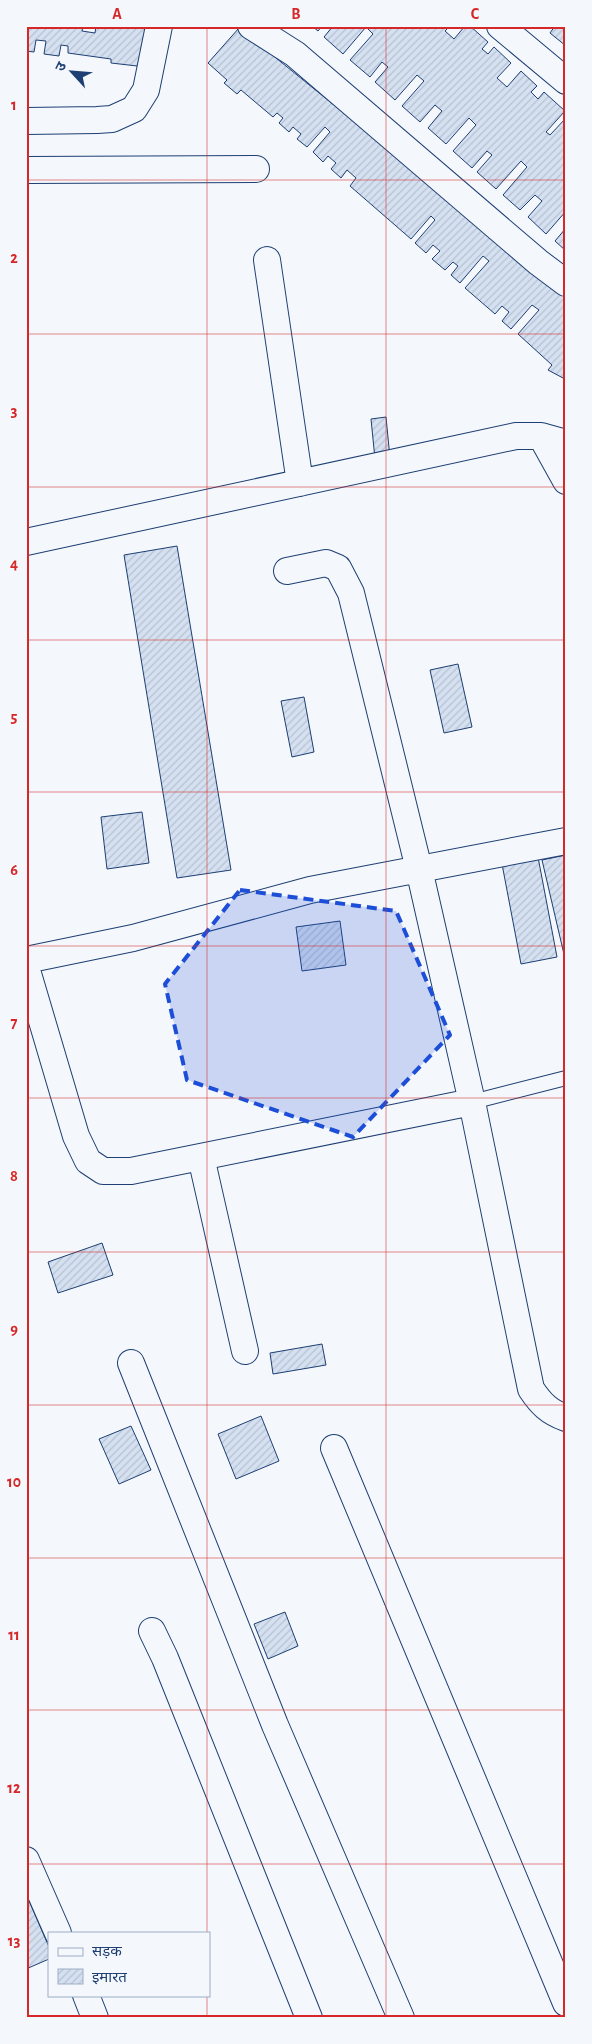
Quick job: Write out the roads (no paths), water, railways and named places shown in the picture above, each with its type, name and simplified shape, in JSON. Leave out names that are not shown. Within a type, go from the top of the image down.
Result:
[{"type":"street","points":[[26,121],[97,120],[112,118],[134,109],[146,90],[159,26]]},
{"type":"street","points":[[251,26],[295,54],[538,262],[566,283]]},
{"type":"street","points":[[500,26],[566,81]]},
{"type":"street","points":[[26,170],[256,169]]},
{"type":"street","points":[[267,260],[300,482]]},
{"type":"street","points":[[26,542],[516,436],[554,439],[566,481]]},
{"type":"street","points":[[287,571],[326,563],[338,568],[345,578],[350,593],[419,870],[472,1102],[531,1390],[541,1404],[552,1413],[566,1418]]},
{"type":"street","points":[[26,960],[133,938],[310,890],[566,841]]},
{"type":"street","points":[[26,967],[76,1136],[88,1160],[102,1171],[131,1171],[472,1102]]},
{"type":"street","points":[[201,1157],[246,1351]]},
{"type":"street","points":[[130,1363],[275,1725],[401,2018]]},
{"type":"street","points":[[334,1448],[566,2003]]},
{"type":"street","points":[[152,1631],[165,1658],[309,2018]]},
{"type":"street","points":[[26,1860],[58,1932]]},
{"type":"street","points":[[86,1996],[96,2018]]},
{"type":"lane","points":[[472,1102],[566,1078]]}]
